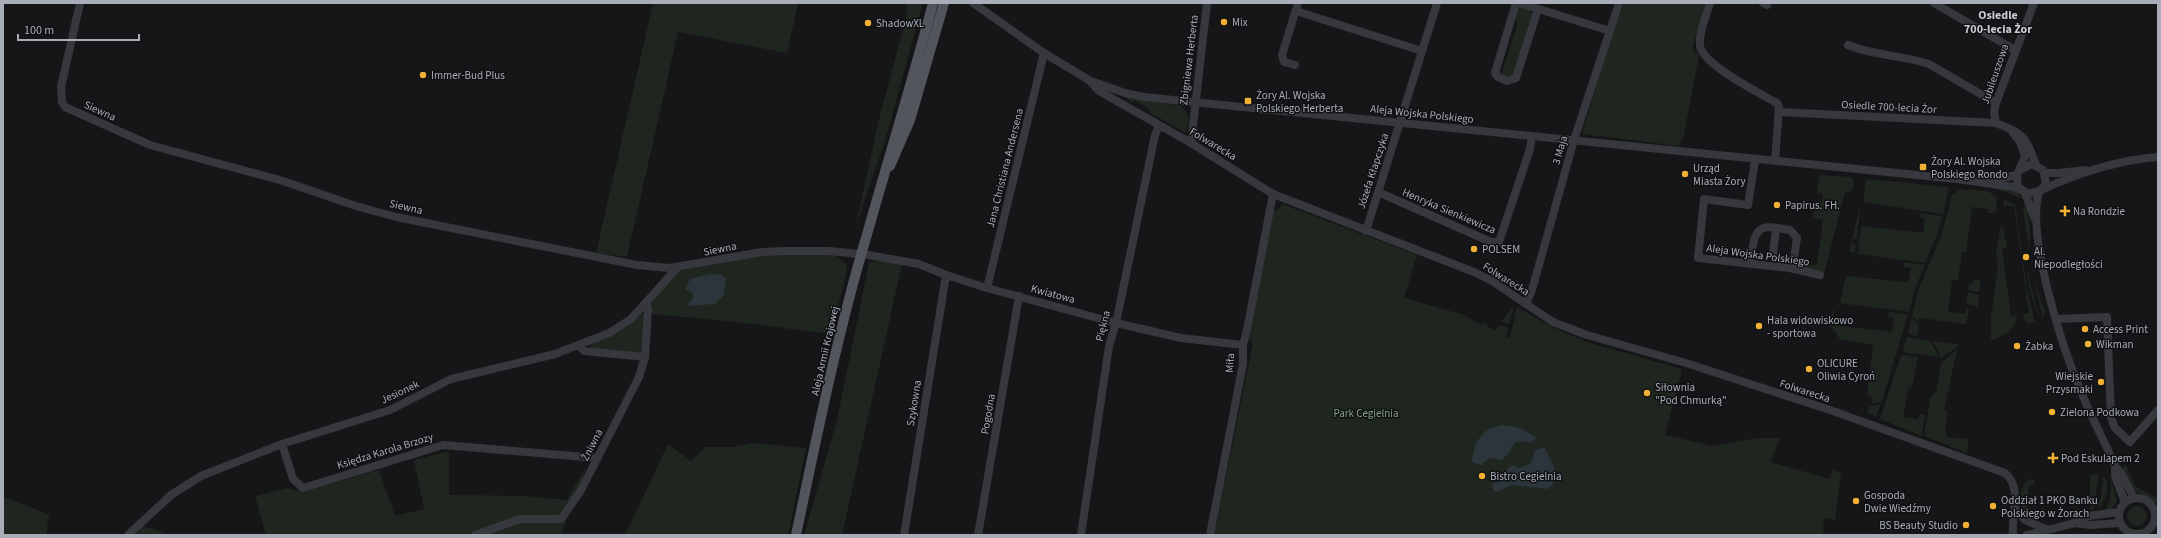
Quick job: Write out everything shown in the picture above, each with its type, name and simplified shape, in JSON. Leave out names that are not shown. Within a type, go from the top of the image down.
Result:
[{"type":"main road","name":"Aleja Armii Krajowej","points":[[796,535],[830,380],[861,255],[886,174],[890,151],[912,84],[933,3]]},
{"type":"main road","name":"Aleja Armii Krajowej","points":[[886,174],[897,153],[910,120],[944,3]]},
{"type":"street","name":"Siewna","points":[[80,3],[61,87],[62,102],[65,107],[131,137],[176,152],[280,180],[356,206],[396,217],[637,265],[677,268],[762,252],[829,251],[861,255]]},
{"type":"street","name":"Folwarecka","points":[[973,3],[1044,53],[1089,80],[1099,92],[1191,143],[1273,194],[1492,280],[1553,322],[1587,335],[1686,363],[1830,410],[2000,471],[2009,476],[2012,483],[2015,509],[2013,535]]},
{"type":"street","name":"Zbigniewa Herberta","points":[[1191,143],[1207,3]]},
{"type":"street","name":"Józefa Kłapczyka","points":[[1366,231],[1437,3]]},
{"type":"street","points":[[1538,9],[1516,78],[1508,81],[1498,77],[1495,73],[1518,3],[1538,9],[1610,31]]},
{"type":"street","name":"3 Maja","points":[[1526,304],[1532,290],[1574,140],[1619,3]]},
{"type":"street","points":[[1710,3],[1700,36],[1700,44],[1703,55],[1709,63],[1776,103],[1780,112],[1775,161]]},
{"type":"street","points":[[1934,3],[2015,50]]},
{"type":"street","name":"Jubileuszowa","points":[[1996,122],[1994,112],[1996,103],[2034,3]]},
{"type":"street","points":[[1295,66],[1284,62],[1282,55],[1297,7],[1422,51]]},
{"type":"street","points":[[1848,45],[1858,50],[1918,60],[1929,64],[1996,103]]},
{"type":"street","name":"Jana Christiana Andersena","points":[[987,288],[1044,53]]},
{"type":"street","name":"Aleja Wojska Polskiego","points":[[1089,80],[1125,93],[1144,97],[1980,182],[2023,191]]},
{"type":"street","points":[[1112,99],[1125,93]]},
{"type":"street","name":"Osiedle 700-lecia Żor","points":[[1780,112],[1996,122]]},
{"type":"street","points":[[1996,122],[2017,131],[2025,139],[2036,165],[2045,173],[2095,169]]},
{"type":"street","name":"Piękna","points":[[1081,535],[1109,346],[1116,323],[1155,135],[1159,126]]},
{"type":"street","points":[[2004,126],[2015,135],[2020,142],[2024,156],[2018,172],[2017,183],[2023,191],[2037,227]]},
{"type":"street","name":"Henryka Sienkiewicza","points":[[1378,192],[1492,242],[1499,242],[1530,149],[1532,136]]},
{"type":"street","points":[[2023,191],[2034,194],[2095,169],[2127,160],[2158,157]]},
{"type":"street","name":"Aleja Wojska Polskiego","points":[[1756,160],[1748,205],[1704,199],[1698,258],[1790,268],[1820,275]]},
{"type":"street","points":[[2018,172],[2027,165],[2036,165]]},
{"type":"street","name":"Aleja Wojska Polskiego","points":[[1980,182],[2018,172]]},
{"type":"street","points":[[2045,173],[2046,183],[2040,191],[2037,227],[2043,271],[2056,319],[2080,389],[2115,466],[2121,473],[2134,498]]},
{"type":"street","name":"Miła","points":[[1210,535],[1243,364],[1243,345],[1273,194]]},
{"type":"street","points":[[1752,263],[1755,233],[1764,227],[1790,230],[1797,238],[1793,264],[1790,268]]},
{"type":"street","points":[[1773,254],[1776,229]]},
{"type":"street","name":"Kwiatowa","points":[[861,255],[919,264],[946,275],[987,288],[1116,323],[1181,338],[1243,345]]},
{"type":"street","name":"Jesionek","points":[[128,535],[152,512],[187,484],[201,476],[282,444],[390,410],[451,380],[555,354],[579,346],[609,333],[631,319],[677,268]]},
{"type":"street","name":"Szykowna","points":[[904,535],[946,275]]},
{"type":"street","name":"Pogodna","points":[[978,535],[1019,296]]},
{"type":"street","name":"Żniwna","points":[[475,535],[520,519],[561,519],[580,492],[639,377],[645,357],[648,310],[646,303]]},
{"type":"street","points":[[2056,319],[2107,317],[2111,418],[2115,428],[2130,442],[2158,410]]},
{"type":"street","points":[[579,346],[584,351],[645,357]]},
{"type":"street","name":"Księdza Karola Brzozy","points":[[282,444],[292,479],[303,488],[443,445],[598,458]]},
{"type":"street","points":[[2115,466],[2115,476],[2125,502]]},
{"type":"street","points":[[2134,498],[2145,500],[2155,507],[2156,520],[2149,533],[2137,535],[2127,531],[2120,523],[2119,512],[2125,502],[2134,498]]},
{"type":"street","points":[[2015,509],[2025,520],[2046,529]]},
{"type":"street","points":[[2028,535],[2046,529],[2075,523],[2088,516],[2119,512]]},
{"type":"street","points":[[2075,523],[2090,525],[2120,523]]},
{"type":"green space","points":[[653,3],[798,3],[787,53],[678,32],[627,257],[596,253]]},
{"type":"green space","points":[[907,3],[923,3],[885,141],[855,228],[880,115],[907,15]]},
{"type":"green space","points":[[1624,3],[1705,3],[1692,50],[1699,55],[1684,135],[1679,146],[1582,134],[1618,12],[1621,13]]},
{"type":"green space","points":[[1523,7],[1530,10],[1533,15],[1514,75],[1510,78],[1503,75],[1502,72],[1518,23],[1514,17],[1518,9]]},
{"type":"green space","points":[[1125,97],[1182,106],[1189,117],[1186,133],[1149,112],[1150,110],[1134,100],[1132,103]]},
{"type":"green space","points":[[1820,175],[1852,177],[1854,183],[1851,193],[1845,192],[1824,274],[1804,270],[1798,264],[1798,262],[1803,263],[1803,265],[1817,265],[1823,220],[1813,218],[1814,201],[1822,201],[1823,194],[1817,192]]},
{"type":"green space","points":[[1866,179],[1949,187],[1943,214],[1863,202]]},
{"type":"green space","points":[[1961,189],[1988,191],[1997,198],[1996,211],[1994,213],[1987,213],[1988,209],[1972,207],[1966,252],[1962,252],[1958,280],[1952,280],[1948,312],[1965,314],[1966,308],[1969,309],[1966,324],[1920,318],[1919,321],[1912,316],[1918,291],[1942,234],[1952,195]]},
{"type":"green space","points":[[1997,189],[2014,190],[2025,200],[2021,198]]},
{"type":"green space","points":[[2004,200],[2015,204],[2027,290],[2035,322],[2028,323],[2024,320],[2023,314],[2029,313],[2014,206],[2003,206]]},
{"type":"green space","name":"Park Cegielnia","points":[[1282,204],[1417,255],[1404,298],[1464,315],[1481,325],[1483,323],[1494,330],[1499,326],[1508,327],[1506,336],[1510,338],[1517,307],[1556,329],[1590,343],[1682,369],[1665,435],[1713,446],[1757,438],[1780,438],[1771,462],[1829,479],[1833,470],[1841,474],[1835,520],[1824,518],[1823,535],[1214,535],[1253,343],[1249,342],[1272,213],[1281,207]]},
{"type":"green space","points":[[1860,206],[1857,239],[1853,239],[1852,244],[1856,245],[1855,253],[1849,252]]},
{"type":"green space","points":[[2027,206],[2030,232],[2029,251],[2023,207]]},
{"type":"green space","points":[[1921,213],[1942,216],[1937,235],[1925,263],[1858,254],[1861,226],[1923,233],[1925,219],[1920,218]]},
{"type":"green space","points":[[2003,227],[2007,248],[2002,249],[2011,316],[2016,315],[2016,320],[2012,329],[1989,341],[1991,339],[1991,318],[1998,266],[1996,256],[2000,228]]},
{"type":"green space","points":[[765,255],[835,255],[846,264],[847,270],[831,334],[728,321],[651,314],[650,304],[679,271]]},
{"type":"green space","points":[[881,261],[902,264],[842,535],[804,535],[837,420],[869,262]]},
{"type":"green space","points":[[1904,262],[1925,265],[1915,288],[1909,312],[1840,303],[1846,276],[1908,282],[1911,268],[1904,267]]},
{"type":"green space","points":[[2026,265],[2040,321],[2030,291]]},
{"type":"green space","points":[[2032,275],[2045,312],[2043,319]]},
{"type":"green space","points":[[1974,279],[1981,280],[1979,292],[1968,290],[1969,284],[1973,284]]},
{"type":"green space","points":[[1968,293],[1979,295],[1978,307],[1966,304]]},
{"type":"green space","points":[[1514,307],[1509,325],[1501,321]]},
{"type":"green space","points":[[1832,310],[1834,311],[1833,325],[1892,332],[1894,318],[1888,317],[1889,312],[1908,314],[1882,401],[1872,404],[1873,397],[1867,396],[1873,345],[1840,339],[1830,325]]},
{"type":"green space","points":[[644,313],[643,346],[641,351],[634,353],[590,348],[592,344],[621,330]]},
{"type":"green space","points":[[1912,318],[1919,324],[1917,336],[1908,334]]},
{"type":"green space","points":[[1907,337],[1930,341],[1939,357],[1907,353],[1903,350]]},
{"type":"green space","points":[[1933,341],[1958,344],[1958,346],[1941,358]]},
{"type":"green space","points":[[1957,350],[1944,410],[1948,412],[1945,430],[1947,437],[1969,439],[1967,453],[1924,436],[1931,396],[1936,392],[1941,362]]},
{"type":"green space","points":[[1903,355],[1918,357],[1912,387],[1909,387],[1903,417],[1918,420],[1920,414],[1925,415],[1922,436],[1880,419],[1900,358]]},
{"type":"green space","points":[[1881,404],[1876,416],[1867,413],[1869,407]]},
{"type":"green space","points":[[753,443],[806,448],[788,535],[625,535],[668,444],[691,461],[706,447],[733,447]]},
{"type":"green space","points":[[449,451],[449,495],[524,496],[567,500],[587,465],[561,535],[266,535],[255,496],[287,488],[303,492],[379,470],[395,516],[424,509],[414,460]]},
{"type":"green space","points":[[2126,465],[2135,486],[2158,499],[2158,504],[2133,489],[2122,466]]},
{"type":"green space","points":[[2090,475],[2099,475],[2093,510],[2090,509]]},
{"type":"green space","points":[[2103,476],[2106,480],[2107,489],[2103,502],[2097,509],[2101,497]]},
{"type":"green space","points":[[2110,476],[2117,501],[2111,510],[2105,510],[2111,494]]},
{"type":"green space","points":[[2030,479],[2034,479],[2034,485],[2028,486],[2028,514],[2035,514],[2035,519],[2031,520],[2023,511],[2020,499],[2022,488]]},
{"type":"green space","points":[[3,497],[49,514],[46,535],[3,535]]},
{"type":"green space","points":[[2137,506],[2144,509],[2147,516],[2144,523],[2137,526],[2130,523],[2127,516],[2130,509]]},
{"type":"green space","points":[[144,526],[170,535],[135,535]]},
{"type":"shaded area","points":[[710,274],[721,275],[726,278],[724,295],[715,304],[686,306],[693,299],[693,293],[685,289],[690,279]]},
{"type":"shaded area","points":[[1503,425],[1520,428],[1537,438],[1529,443],[1525,441],[1516,442],[1506,456],[1501,460],[1490,458],[1481,465],[1472,462],[1477,442],[1484,432]]},
{"type":"shaded area","points":[[1544,447],[1554,469],[1555,480],[1552,485],[1547,489],[1512,485],[1496,492],[1493,490],[1492,484],[1503,480],[1508,468],[1514,465],[1517,468],[1528,465],[1532,461],[1534,451]]},
{"type":"place","name":"Mix","points":[[1224,22]]},
{"type":"place","name":"ShadowXL","points":[[868,23]]},
{"type":"place","name":"Immer-Bud Plus","points":[[423,75]]},
{"type":"place","name":"Żory Al. Wojska Polskiego Herberta","points":[[1248,101]]},
{"type":"place","name":"Żory Al. Wojska Polskiego Rondo","points":[[1923,167]]},
{"type":"place","name":"Urząd Miasta Żory","points":[[1685,174]]},
{"type":"place","name":"Papirus. FH.","points":[[1777,205]]},
{"type":"place","name":"Na Rondzie","points":[[2065,211]]},
{"type":"place","name":"POLSEM","points":[[1474,249]]},
{"type":"place","name":"Al. Niepodległości","points":[[2026,257]]},
{"type":"place","name":"Hala widowiskowo - sportowa","points":[[1759,326]]},
{"type":"place","name":"Access Print","points":[[2085,329]]},
{"type":"place","name":"Wikman","points":[[2088,344]]},
{"type":"place","name":"Żabka","points":[[2017,346]]},
{"type":"place","name":"OLICURE Oliwia Cyroń","points":[[1809,369]]},
{"type":"place","name":"Wiejskie Przysmaki","points":[[2101,382]]},
{"type":"place","name":"Siłownia \"Pod Chmurką\"","points":[[1647,393]]},
{"type":"place","name":"Zielona Podkowa","points":[[2052,412]]},
{"type":"place","name":"Pod Eskulapem 2","points":[[2053,458]]},
{"type":"place","name":"Bistro Cegielnia","points":[[1482,476]]},
{"type":"place","name":"Gospoda Dwie Wiedźmy","points":[[1856,501]]},
{"type":"place","name":"Oddział 1 PKO Banku Polskiego w Żorach","points":[[1993,506]]},
{"type":"place","name":"BS Beauty Studio","points":[[1966,525]]},
{"type":"district","name":"Osiedle 700-lecia Żor","points":[[1998,22]]}]
